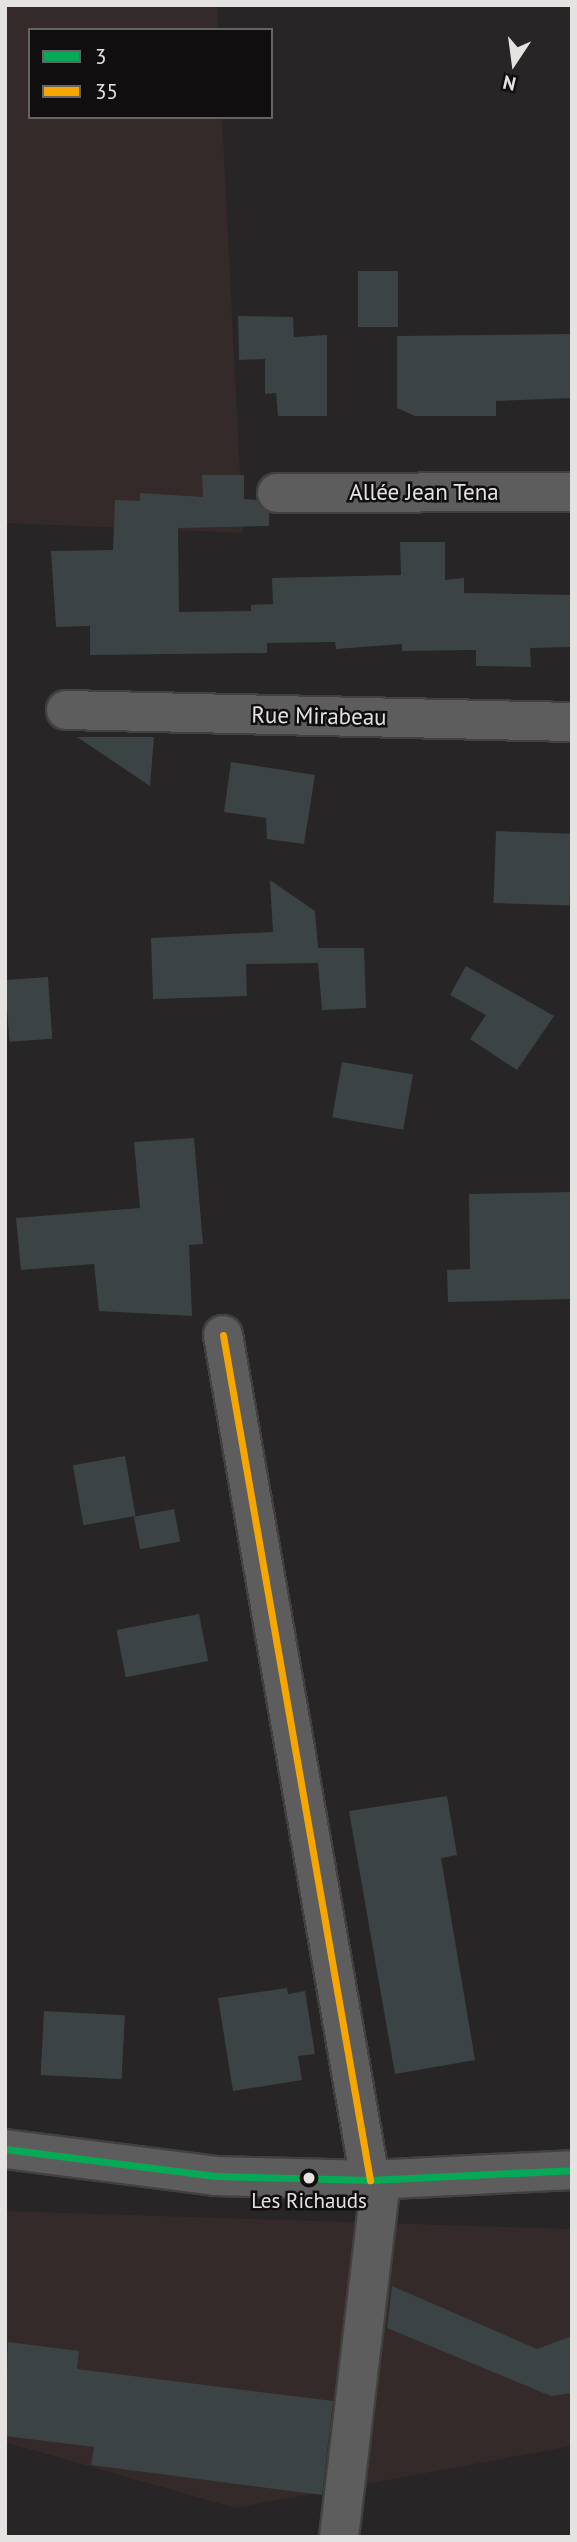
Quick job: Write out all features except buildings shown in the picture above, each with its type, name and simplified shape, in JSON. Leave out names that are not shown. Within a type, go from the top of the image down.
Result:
[{"type":"street","name":"Allée Jean Tena","points":[[277,493],[572,492]]},
{"type":"street","name":"Rue Mirabeau","points":[[66,710],[572,722]]},
{"type":"street","points":[[223,1335],[375,2180],[339,2537]]},
{"type":"street","points":[[5,2149],[215,2176],[375,2180],[572,2170]]},
{"type":"shaded area","points":[[5,5],[217,5],[218,28],[28,28],[28,119],[222,119],[243,533],[5,523]]},
{"type":"shaded area","points":[[5,2211],[572,2229],[572,2446],[235,2508],[5,2442]]},
{"type":"transit line","name":"35","points":[[223,1335],[370,2180]]},
{"type":"transit line","name":"3","points":[[5,2149],[215,2176],[370,2180],[572,2170]]},
{"type":"place","name":"Les Richauds","points":[[309,2178]]}]
